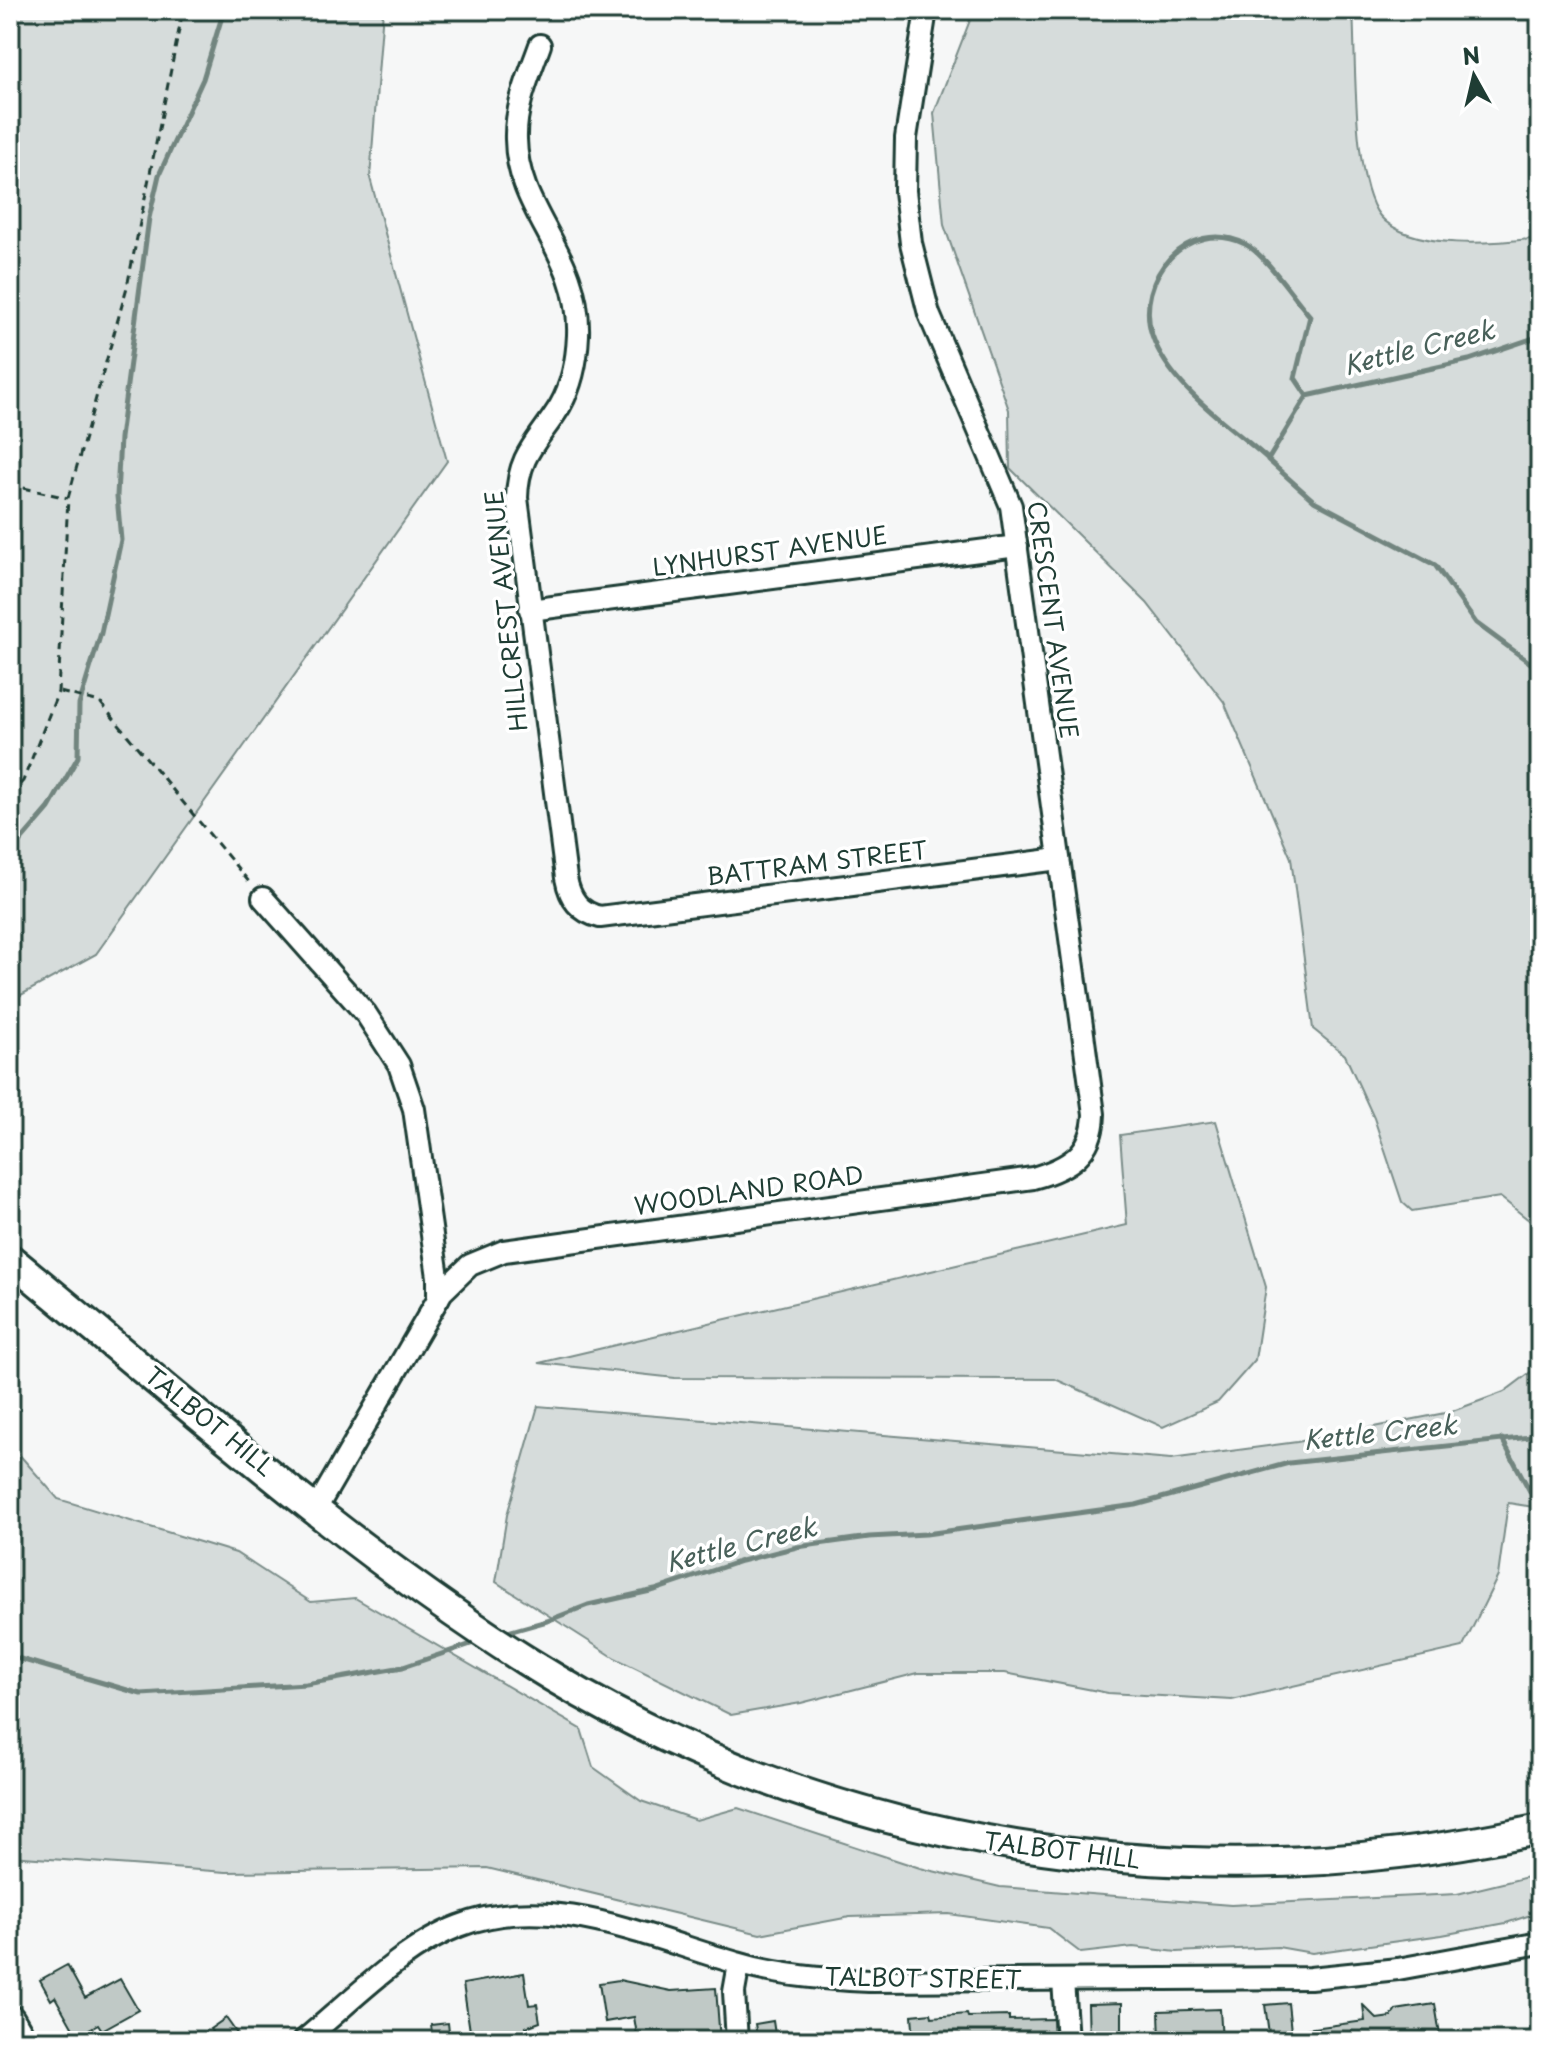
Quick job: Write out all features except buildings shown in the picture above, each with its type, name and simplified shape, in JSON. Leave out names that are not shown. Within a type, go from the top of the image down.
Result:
[{"type":"main road","name":"TALBOT HILL","points":[[10,1259],[410,1582],[518,1656],[607,1707],[729,1766],[811,1796],[946,1834],[1057,1853],[1211,1865],[1330,1861],[1437,1849],[1540,1829]]},
{"type":"main road","points":[[10,2020],[22,2041]]},
{"type":"street","name":"CRESCENT AVENUE","points":[[926,10],[906,138],[905,191],[911,243],[929,314],[1007,492],[1017,546],[1094,1114],[1091,1138],[1080,1156]]},
{"type":"street","name":"HILLCREST AVENUE","points":[[540,45],[521,96],[517,152],[528,195],[565,262],[574,288],[578,336],[565,394],[528,448],[520,471],[517,498],[566,878],[571,895],[582,911]]},
{"type":"street","name":"LYNHURST AVENUE","points":[[530,610],[1017,546]]},
{"type":"street","name":"BATTRAM STREET","points":[[582,911],[600,917],[610,916],[1059,859]]},
{"type":"street","points":[[263,898],[366,1014],[389,1046],[405,1079],[414,1109],[438,1277],[438,1299]]},
{"type":"street","name":"WOODLAND ROAD","points":[[316,1509],[438,1299],[470,1265],[504,1251],[1033,1178],[1058,1171],[1080,1156]]},
{"type":"street","name":"TALBOT STREET","points":[[303,2041],[429,1941],[490,1915],[522,1912],[587,1920],[739,1964],[817,1978],[869,1981],[1333,1976],[1398,1969],[1540,1943]]},
{"type":"street","points":[[737,2041],[734,1992],[739,1964]]},
{"type":"street","points":[[1063,1980],[1067,2041]]},
{"type":"path","points":[[10,794],[23,781],[58,692],[68,498],[127,287],[183,10]]},
{"type":"path","points":[[10,485],[68,498]]},
{"type":"path","points":[[58,692],[100,702],[263,898]]},
{"type":"shaded area","points":[[10,10],[383,10],[370,178],[447,461],[96,954],[10,1001]]},
{"type":"shaded area","points":[[974,10],[1353,10],[1360,148],[1371,200],[1380,216],[1394,227],[1433,240],[1479,243],[1540,238],[1540,1229],[1500,1197],[1412,1211],[1402,1202],[1374,1118],[1345,1055],[1313,1029],[1291,858],[1224,702],[1147,603],[1010,468],[1009,410],[944,225],[934,113]]},
{"type":"shaded area","points":[[1216,1121],[1266,1287],[1255,1360],[1218,1402],[1163,1427],[1055,1379],[675,1378],[539,1363],[1127,1225],[1120,1135]]},
{"type":"shaded area","points":[[1540,1365],[1540,1508],[1508,1503],[1498,1576],[1463,1647],[1232,1700],[1108,1693],[1005,1673],[918,1673],[801,1703],[731,1715],[615,1658],[496,1582],[507,1515],[538,1406],[1171,1459],[1297,1442],[1450,1412],[1504,1392]]},
{"type":"shaded area","points":[[10,1444],[58,1499],[236,1553],[311,1602],[355,1598],[581,1729],[593,1767],[641,1801],[696,1820],[738,1808],[920,1868],[1000,1887],[1231,1905],[1457,1894],[1540,1874],[1540,1912],[1506,1923],[1442,1935],[1312,1953],[1278,1947],[1177,1952],[1133,1947],[1081,1953],[1048,1928],[949,1914],[850,1917],[760,1934],[487,1868],[226,1872],[10,1856]]},
{"type":"waterway","points":[[12,851],[49,808],[78,757],[79,705],[101,633],[121,540],[117,496],[120,438],[149,218],[159,175],[203,79],[224,10]]},
{"type":"waterway","name":"Kettle Creek","points":[[1268,459],[1202,404],[1172,372],[1161,354],[1152,335],[1148,314],[1158,274],[1170,258],[1185,246],[1203,239],[1224,238],[1245,244],[1261,257],[1310,316],[1295,378],[1307,396]]},
{"type":"waterway","name":"Kettle Creek","points":[[1540,336],[1469,360],[1307,396],[1268,460],[1314,501],[1435,565],[1476,623],[1540,670]]},
{"type":"waterway","points":[[10,838],[13,859],[10,886]]},
{"type":"waterway","name":"Kettle Creek","points":[[501,1634],[588,1605],[655,1590],[741,1561],[797,1547],[869,1537],[926,1534],[1136,1505],[1289,1463],[1540,1436]]},
{"type":"waterway","points":[[1502,1439],[1540,1510]]},
{"type":"waterway","name":"Kettle Creek","points":[[10,1656],[141,1694],[306,1684],[403,1667],[480,1641]]}]
